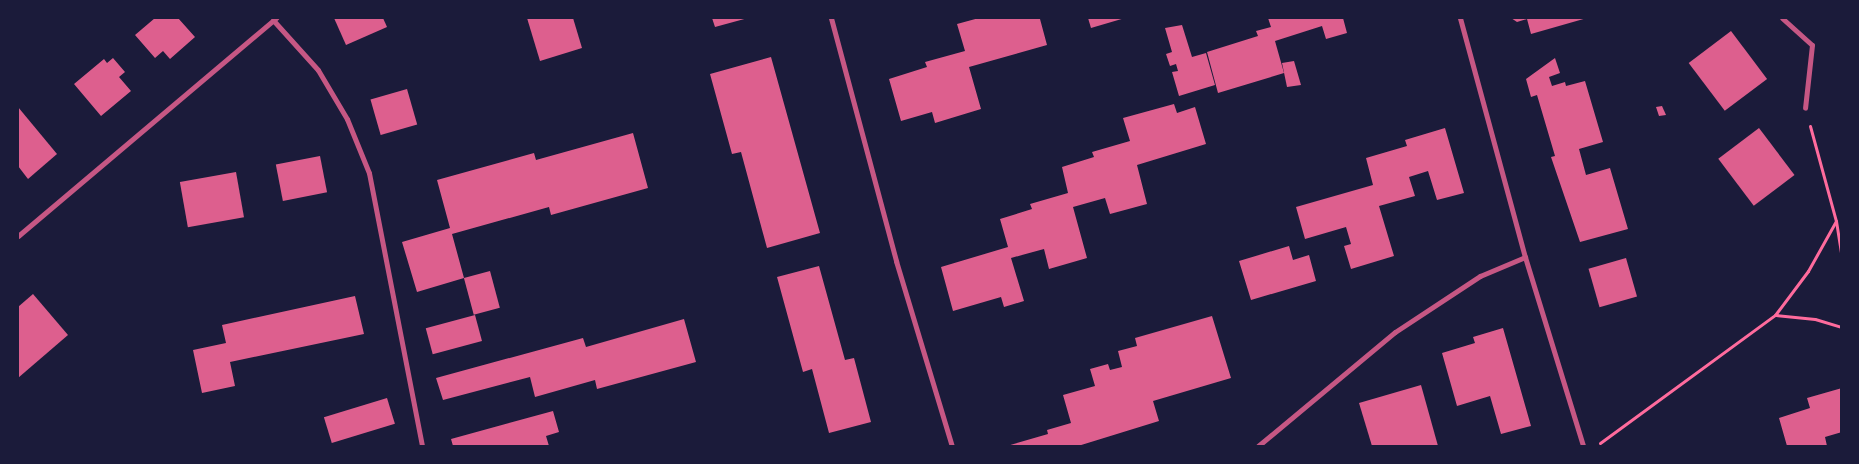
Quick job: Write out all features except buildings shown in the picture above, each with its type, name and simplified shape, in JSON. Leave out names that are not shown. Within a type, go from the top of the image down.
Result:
[{"type":"street","points":[[831,18],[896,260],[952,446]]},
{"type":"street","points":[[1460,18],[1525,257],[1583,446]]},
{"type":"street","points":[[1782,18],[1812,45],[1805,108]]},
{"type":"street","points":[[18,236],[274,19],[318,70],[347,119],[369,173],[422,446]]},
{"type":"street","points":[[1258,446],[1395,332],[1480,276],[1525,257]]},
{"type":"path","points":[[1805,108],[1836,221],[1842,258]]},
{"type":"path","points":[[1596,446],[1775,315],[1808,271],[1836,221]]},
{"type":"path","points":[[1775,315],[1815,319],[1842,327]]}]
